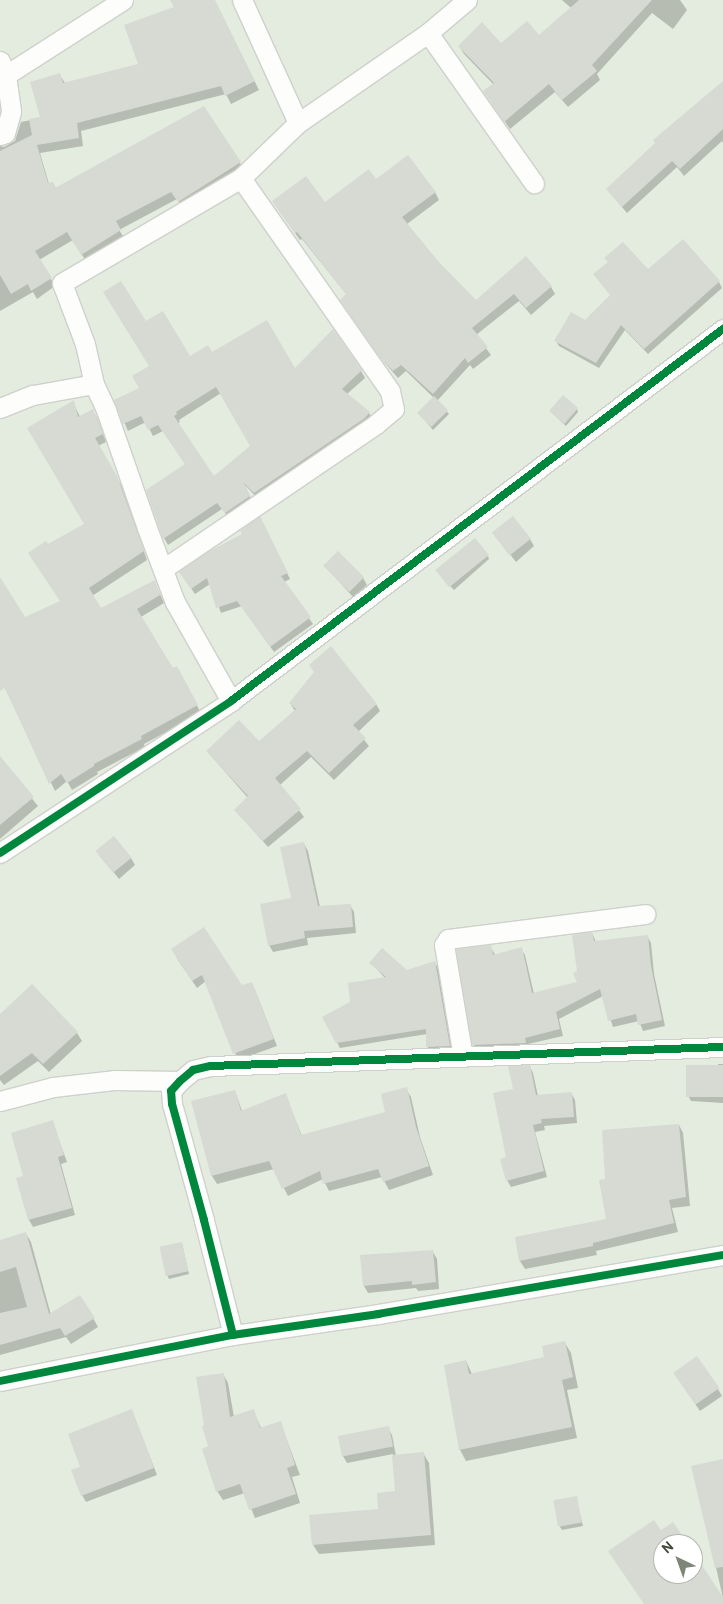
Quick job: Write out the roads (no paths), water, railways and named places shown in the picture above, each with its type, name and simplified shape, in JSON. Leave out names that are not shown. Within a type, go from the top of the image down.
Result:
[{"type":"street","points":[[0,135],[5,133],[11,112],[3,68],[123,0]]},
{"type":"street","points":[[242,0],[298,124]]},
{"type":"street","points":[[231,701],[176,602],[106,410],[94,384],[84,344],[62,283],[241,178],[298,124],[428,33],[467,0]]},
{"type":"street","points":[[428,33],[534,184]]},
{"type":"street","points":[[163,569],[376,424],[394,409],[390,391],[241,178]]},
{"type":"street","points":[[0,853],[231,701],[723,329]]},
{"type":"street","points":[[0,408],[33,395],[94,384]]},
{"type":"street","points":[[463,1057],[444,946],[448,939],[645,914]]},
{"type":"street","points":[[232,1334],[204,1220],[172,1104],[171,1091],[194,1070],[211,1066],[723,1047]]},
{"type":"street","points":[[0,1101],[53,1087],[114,1080],[180,1081]]},
{"type":"street","points":[[0,1382],[232,1334],[378,1314],[723,1255]]}]
